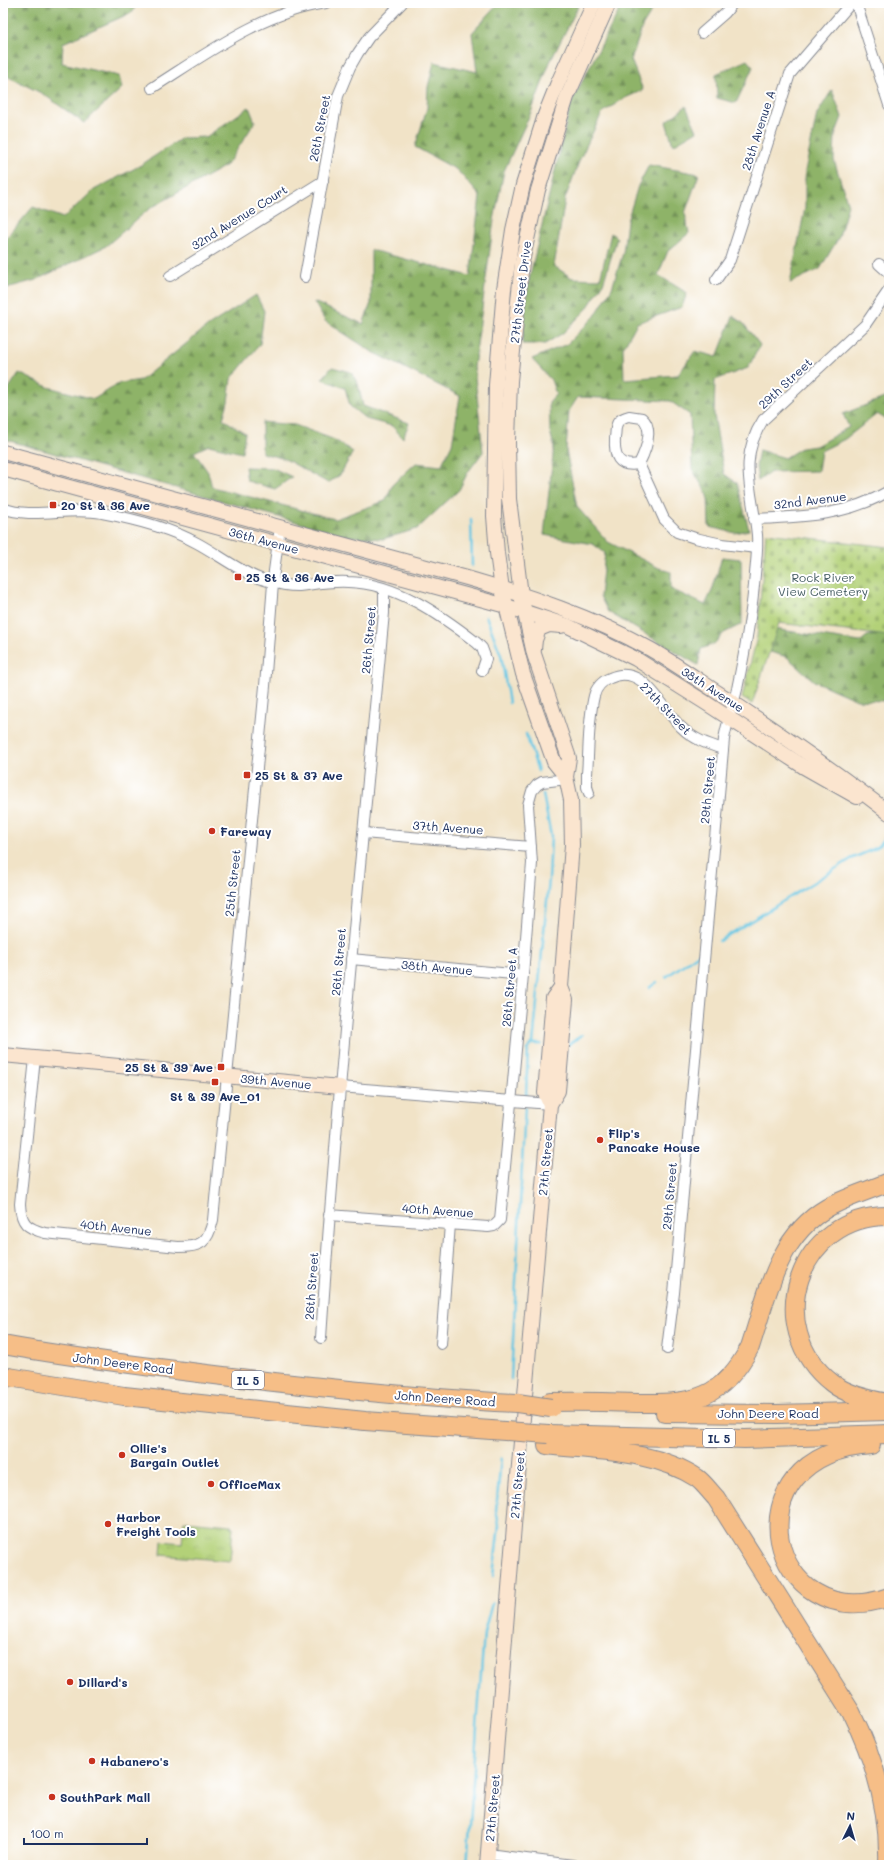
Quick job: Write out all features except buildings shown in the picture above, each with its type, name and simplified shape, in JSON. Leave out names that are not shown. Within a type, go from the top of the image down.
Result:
[{"type":"highway","points":[[550,1405],[682,1402],[693,1400],[712,1391],[732,1375],[750,1347],[779,1261],[790,1241],[808,1222],[826,1209],[839,1202],[889,1182]]},
{"type":"highway","points":[[889,1216],[855,1221],[834,1232],[814,1250],[797,1286],[794,1308],[795,1321],[803,1346],[809,1358],[832,1384],[844,1391],[867,1399],[889,1403]]},
{"type":"highway","name":"John Deere Road","points":[[3,1345],[50,1354],[243,1379],[409,1396],[550,1405],[627,1413],[777,1414],[889,1411]]},
{"type":"highway","name":"John Deere Road","points":[[3,1376],[124,1396],[548,1440],[745,1439],[889,1434]]},
{"type":"highway","points":[[548,1440],[637,1456],[674,1466],[698,1479],[716,1498],[851,1712],[862,1734],[877,1775],[884,1803],[888,1837],[888,1865]]},
{"type":"highway","points":[[889,1444],[847,1448],[807,1466],[796,1475],[783,1497],[778,1516],[778,1527],[782,1553],[787,1563],[802,1583],[812,1590],[831,1600],[843,1602],[868,1602],[889,1596]]},
{"type":"main road","name":"27th Street Drive","points":[[502,589],[497,554],[494,486],[496,385],[504,289],[512,237],[523,186],[545,116],[567,60],[594,3]]},
{"type":"main road","name":"27th Street Drive","points":[[521,595],[509,499],[508,442],[512,352],[522,262],[538,190],[557,126],[567,97],[609,3]]},
{"type":"main road","name":"36th Avenue","points":[[3,452],[467,578],[521,595]]},
{"type":"main road","name":"36th Avenue","points":[[3,469],[524,611]]},
{"type":"main road","points":[[467,578],[481,579],[489,575],[493,569],[497,554]]},
{"type":"main road","points":[[517,568],[530,587],[552,605]]},
{"type":"main road","points":[[502,589],[514,644],[523,674],[554,762],[566,778]]},
{"type":"main road","name":"38th Avenue","points":[[521,595],[552,605],[605,627],[650,649],[818,759],[889,814]]},
{"type":"main road","name":"27th Street","points":[[488,1860],[517,1488],[550,1104],[545,1093],[553,998],[561,987],[572,847],[572,817],[566,778],[568,758],[534,654],[521,595]]},
{"type":"main road","points":[[468,596],[480,606],[492,611],[502,620],[514,644]]},
{"type":"main road","name":"38th Avenue","points":[[524,611],[568,626],[636,659],[804,767],[889,814]]},
{"type":"main road","points":[[534,654],[535,640],[539,629],[549,625],[568,626]]},
{"type":"main road","name":"39th Avenue","points":[[3,1054],[340,1087]]},
{"type":"street","points":[[152,88],[259,24],[294,10],[326,3]]},
{"type":"street","points":[[388,3],[401,4]]},
{"type":"street","points":[[702,33],[725,13],[733,3]]},
{"type":"street","name":"28th Avenue A","points":[[716,280],[730,260],[790,74],[851,3]]},
{"type":"street","points":[[856,3],[889,105]]},
{"type":"street","name":"26th Street","points":[[306,277],[338,96],[350,67],[369,37],[401,4]]},
{"type":"street","name":"32nd Avenue Court","points":[[170,276],[183,266],[232,239],[323,181]]},
{"type":"street","points":[[879,264],[889,273]]},
{"type":"street","name":"29th Street","points":[[667,1350],[723,750],[728,718],[734,703],[750,619],[757,548],[748,471],[748,460],[751,445],[759,427],[771,412],[865,325],[889,290]]},
{"type":"street","points":[[639,464],[626,464],[617,458],[615,453],[617,423],[621,419],[629,416],[642,418],[648,427],[646,448],[639,464],[664,519],[677,532],[695,538],[722,544],[757,548]]},
{"type":"street","name":"32nd Avenue","points":[[754,519],[808,515],[851,509],[876,499],[889,491]]},
{"type":"street","points":[[3,508],[25,512],[68,510],[100,512],[159,527],[184,536],[259,578],[300,586],[349,582],[365,584],[403,596],[441,616],[477,643],[482,648],[486,659],[482,671]]},
{"type":"street","name":"25th Street","points":[[206,1239],[209,1235],[213,1220],[280,527]]},
{"type":"street","name":"26th Street","points":[[321,1338],[329,1215],[351,959],[384,613],[384,590]]},
{"type":"street","name":"27th Street","points":[[589,793],[587,787],[587,774],[594,694],[603,682],[614,676],[630,676],[644,683],[657,695],[681,728],[696,739],[723,750]]},
{"type":"street","name":"26th Street A","points":[[497,1224],[500,1220],[501,1211],[510,1100],[524,975],[532,863],[528,805],[532,791],[542,782],[566,778]]},
{"type":"street","name":"37th Avenue","points":[[363,833],[531,846]]},
{"type":"street","name":"38th Avenue","points":[[351,959],[524,975]]},
{"type":"street","name":"40th Avenue","points":[[35,1058],[20,1204],[21,1217],[24,1222],[33,1229],[45,1233],[178,1247],[198,1245],[206,1239]]},
{"type":"street","name":"39th Avenue","points":[[340,1087],[550,1104]]},
{"type":"street","name":"40th Avenue","points":[[329,1215],[488,1227],[497,1224]]},
{"type":"street","points":[[441,1344],[450,1224]]},
{"type":"street","points":[[488,1860],[573,1865]]},
{"type":"green space","points":[[3,3],[136,3],[133,12],[63,43],[62,63],[119,76],[122,88],[84,123],[43,94],[7,76],[3,79]]},
{"type":"green space","points":[[499,3],[580,3],[550,62],[532,110],[504,171],[494,220],[474,367],[483,452],[468,472],[459,490],[417,529],[383,539],[346,536],[3,439],[3,397],[19,373],[48,387],[94,399],[120,383],[141,380],[208,326],[256,295],[264,311],[260,344],[231,379],[228,402],[223,419],[245,433],[242,453],[209,445],[194,452],[208,472],[212,487],[335,519],[385,501],[393,484],[416,463],[441,466],[452,444],[460,396],[371,351],[325,321],[314,302],[363,324],[371,303],[371,250],[470,276],[480,196],[457,170],[415,147],[427,108],[428,87],[434,62],[477,72],[472,33]]},
{"type":"green space","points":[[623,3],[657,3],[643,25],[631,60],[643,90],[623,99],[602,113],[580,159],[565,199],[554,266],[572,278],[600,279],[611,233],[617,238],[603,284],[586,310],[563,333],[545,344],[522,344],[528,284],[571,103]]},
{"type":"green space","points":[[747,60],[753,67],[736,103],[717,98],[716,74]]},
{"type":"green space","points":[[832,90],[842,117],[835,135],[834,160],[848,205],[839,237],[820,269],[790,283],[805,208],[805,171],[817,114]]},
{"type":"green space","points":[[686,106],[697,131],[673,145],[666,122]]},
{"type":"green space","points":[[249,107],[255,122],[227,165],[149,209],[106,246],[36,280],[3,289],[3,242],[33,207],[63,218],[94,190],[141,165],[182,138],[206,137]]},
{"type":"green space","points":[[649,165],[699,174],[685,213],[689,233],[668,251],[658,275],[687,293],[682,307],[637,323],[623,348],[624,379],[678,375],[695,351],[717,357],[733,316],[743,323],[760,345],[748,368],[715,380],[714,415],[724,474],[737,483],[749,530],[735,533],[709,527],[708,495],[692,469],[690,415],[670,401],[578,397],[569,411],[566,450],[577,507],[608,542],[659,568],[671,572],[671,589],[705,605],[712,591],[722,557],[741,559],[742,624],[724,633],[714,644],[701,649],[698,665],[608,612],[600,596],[605,553],[593,544],[544,535],[554,447],[550,431],[549,402],[556,394],[551,380],[532,359],[567,344],[595,316],[612,288],[623,253],[627,221],[638,186]]},
{"type":"green space","points":[[332,367],[351,372],[358,384],[363,406],[409,423],[403,438],[392,426],[366,419],[350,406],[345,388],[322,379]]},
{"type":"green space","points":[[889,396],[889,421],[877,414],[845,439],[821,451],[818,471],[771,472],[758,481],[756,467],[759,450],[785,458],[801,448],[816,446],[849,427],[843,414]]},
{"type":"green space","points":[[262,422],[295,425],[335,440],[353,452],[340,475],[328,483],[285,459],[262,453]]},
{"type":"green space","points":[[245,467],[273,468],[292,477],[275,489],[247,481]]},
{"type":"green space","name":"Rock River View Cemetery","points":[[766,533],[889,547],[889,636],[779,623],[752,704],[742,698],[757,637]]},
{"type":"green space","points":[[774,629],[860,642],[867,636],[889,631],[889,716],[887,715],[885,701],[857,700],[814,681],[787,657],[767,651]]},
{"type":"green space","points":[[184,1521],[231,1525],[231,1528],[233,1528],[230,1561],[161,1555],[162,1541],[182,1543]]},
{"type":"waterway","points":[[471,519],[472,566]]},
{"type":"waterway","points":[[486,616],[501,655],[509,703]]},
{"type":"waterway","points":[[526,734],[538,771]]},
{"type":"waterway","points":[[533,1044],[549,880],[551,836],[543,794]]},
{"type":"waterway","points":[[719,941],[851,859],[876,848],[889,835]]},
{"type":"waterway","points":[[666,977],[700,953]]},
{"type":"waterway","points":[[649,988],[657,982]]},
{"type":"waterway","points":[[568,1045],[582,1035]]},
{"type":"waterway","points":[[526,1095],[528,1049],[531,1044],[541,1044]]},
{"type":"waterway","points":[[511,1379],[525,1107]]},
{"type":"waterway","points":[[493,1576],[499,1525],[496,1510],[501,1458]]},
{"type":"waterway","points":[[467,1865],[484,1633],[492,1603]]},
{"type":"place","name":"20 St & 36 Ave","points":[[53,505]]},
{"type":"place","name":"25 St & 36 Ave","points":[[238,577]]},
{"type":"place","name":"25 St & 37 Ave","points":[[247,775]]},
{"type":"place","name":"Fareway","points":[[212,831]]},
{"type":"place","name":"25 St & 39 Ave","points":[[221,1067]]},
{"type":"place","name":"St & 39 Ave_01","points":[[215,1082]]},
{"type":"place","name":"Flip's Pancake House","points":[[600,1140]]},
{"type":"place","name":"Ollie's Bargain Outlet","points":[[122,1455]]},
{"type":"place","name":"OfficeMax","points":[[211,1484]]},
{"type":"place","name":"Harbor Freight Tools","points":[[108,1524]]},
{"type":"place","name":"Dillard's","points":[[70,1682]]},
{"type":"place","name":"Habanero's","points":[[92,1761]]},
{"type":"place","name":"SouthPark Mall","points":[[52,1797]]}]
